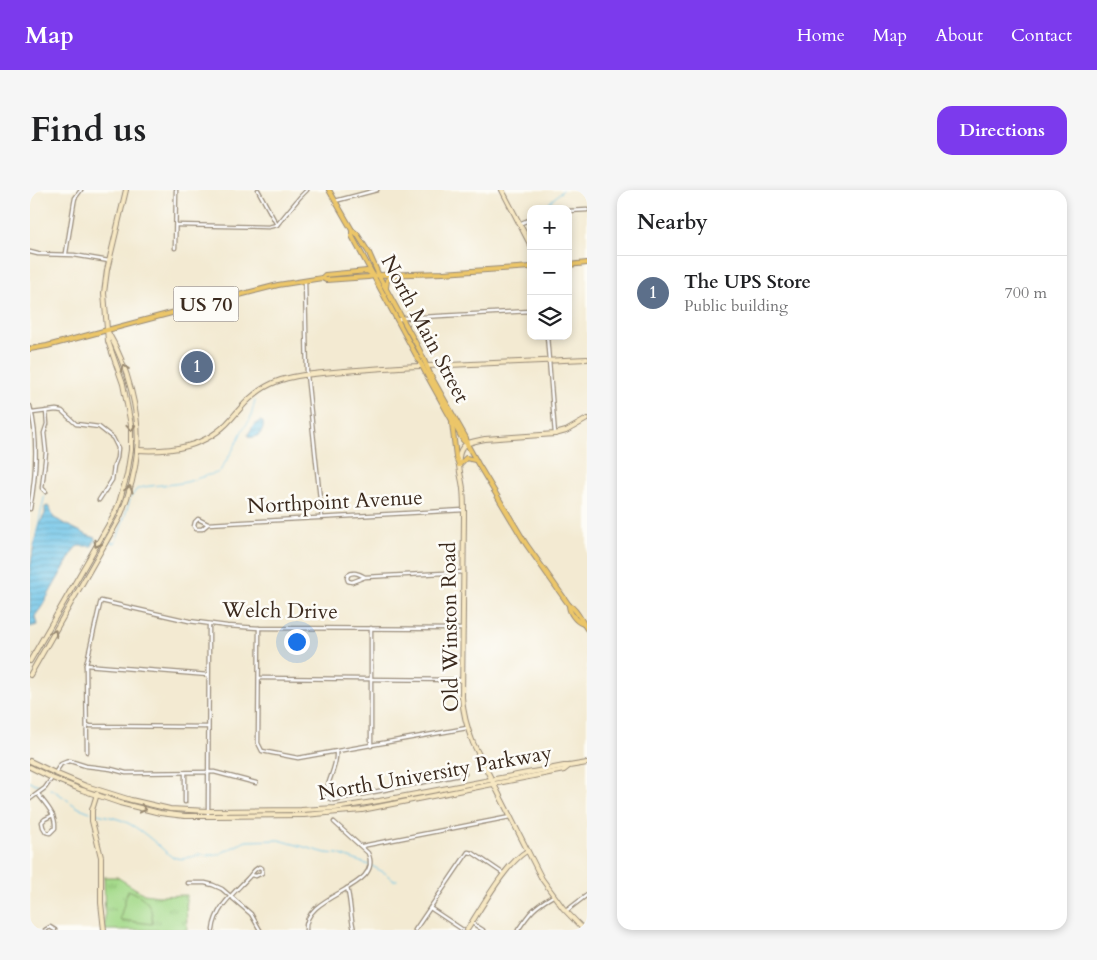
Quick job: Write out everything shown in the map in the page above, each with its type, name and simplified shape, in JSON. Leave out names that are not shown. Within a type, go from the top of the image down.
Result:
[{"type":"main road","points":[[30,662],[113,517],[125,484],[132,438],[130,415],[123,384],[110,346],[104,293],[107,270],[126,190]]},
{"type":"main road","name":"North Main Street","points":[[329,190],[352,230],[357,234],[369,253],[376,275],[397,320],[466,438],[475,460],[520,534],[569,607],[587,629]]},
{"type":"main road","points":[[502,190],[527,239]]},
{"type":"main road","name":"North Main Street","points":[[352,230],[352,236],[364,258],[387,290],[403,318],[429,379],[467,444]]},
{"type":"main road","points":[[349,273],[361,270],[364,265],[364,258]]},
{"type":"main road","points":[[572,265],[587,263]]},
{"type":"main road","name":"US 70","points":[[30,349],[247,293],[305,280],[527,267]]},
{"type":"main road","name":"US 70","points":[[322,278],[325,275],[367,271],[376,275]]},
{"type":"main road","points":[[387,290],[386,282],[389,278],[408,273]]},
{"type":"main road","points":[[30,675],[119,519],[129,493],[138,450],[138,428],[121,359],[115,343],[107,330]]},
{"type":"main road","points":[[131,450],[174,450],[201,442],[212,437],[223,428],[246,402],[262,389],[282,380],[307,375],[363,369],[587,359]]},
{"type":"main road","points":[[451,418],[456,457],[459,465]]},
{"type":"main road","points":[[459,465],[459,454],[467,444],[485,439],[555,434],[566,431],[587,419]]},
{"type":"main road","points":[[459,465],[466,458],[475,460]]},
{"type":"main road","name":"Old Winston Road","points":[[459,465],[463,487],[464,510],[462,680],[463,706],[467,728],[493,784],[542,879],[553,896],[584,930]]},
{"type":"main road","name":"North Main Street","points":[[569,607],[574,610],[581,622]]},
{"type":"main road","name":"North University Parkway","points":[[30,761],[98,790],[132,800],[170,809],[208,811],[335,808],[569,766]]},
{"type":"main road","points":[[569,766],[585,763]]},
{"type":"main road","name":"North University Parkway","points":[[30,767],[52,778],[130,806],[185,816],[208,816],[304,815],[362,810],[564,770],[569,766]]},
{"type":"main road","points":[[98,790],[93,806],[92,821],[101,857],[101,903],[104,930]]},
{"type":"main road","points":[[467,930],[504,874],[527,851]]},
{"type":"street","points":[[66,254],[75,198],[81,190]]},
{"type":"street","points":[[175,248],[176,190]]},
{"type":"street","points":[[258,190],[277,225]]},
{"type":"street","points":[[176,225],[268,227],[277,225],[307,190]]},
{"type":"street","points":[[335,202],[377,190]]},
{"type":"street","points":[[572,211],[587,210]]},
{"type":"street","points":[[519,224],[527,221]]},
{"type":"street","points":[[30,252],[38,254],[66,254],[109,261]]},
{"type":"street","points":[[305,280],[307,375],[322,518]]},
{"type":"street","points":[[397,320],[403,318],[527,311]]},
{"type":"street","points":[[547,340],[555,434]]},
{"type":"street","points":[[30,406],[35,434],[36,455],[30,509]]},
{"type":"street","points":[[46,411],[47,424],[44,433],[46,452],[42,488],[46,492]]},
{"type":"street","points":[[32,412],[62,411],[76,424],[99,428],[111,436],[118,451],[112,480],[99,500]]},
{"type":"street","name":"Northpoint Avenue","points":[[208,524],[198,519],[194,525],[196,529],[200,529],[208,524],[464,510]]},
{"type":"street","points":[[365,576],[352,582],[348,581],[347,578],[352,573],[365,576],[464,572]]},
{"type":"street","name":"Welch Drive","points":[[86,665],[100,604],[104,601],[189,621],[258,628],[463,629]]},
{"type":"street","points":[[208,816],[209,624]]},
{"type":"street","points":[[258,628],[259,746],[262,751],[298,758],[467,728]]},
{"type":"street","points":[[371,628],[371,746]]},
{"type":"street","points":[[87,752],[86,665],[208,676]]},
{"type":"street","points":[[258,678],[462,680]]},
{"type":"street","points":[[87,723],[90,726],[208,727]]},
{"type":"street","points":[[336,752],[336,765],[326,795],[333,800],[465,774]]},
{"type":"street","points":[[55,773],[61,764],[70,761],[86,766],[126,773],[214,772],[256,783]]},
{"type":"street","points":[[185,802],[186,772]]},
{"type":"street","points":[[30,799],[45,788],[52,778]]},
{"type":"street","points":[[38,794],[53,815],[56,822],[55,828],[50,832],[46,832],[42,822],[53,815]]},
{"type":"street","points":[[361,846],[510,817]]},
{"type":"street","points":[[306,930],[306,923],[311,912],[365,876],[370,869],[371,863],[368,853],[334,822]]},
{"type":"street","points":[[415,930],[468,852],[504,874]]},
{"type":"street","points":[[214,930],[217,915],[230,897],[255,869],[262,868],[260,875],[251,875]]},
{"type":"street","points":[[188,883],[205,883],[222,889],[251,914],[260,930]]},
{"type":"street","points":[[348,888],[350,914],[354,930]]},
{"type":"street","points":[[566,911],[587,895]]},
{"type":"street","points":[[518,930],[536,906],[553,896]]},
{"type":"street","points":[[430,908],[463,930]]},
{"type":"street","points":[[472,923],[483,930]]},
{"type":"street","points":[[45,930],[50,927],[55,930]]},
{"type":"green space","points":[[104,877],[117,877],[144,894],[158,896],[186,895],[187,930],[105,930]]},
{"type":"green space","points":[[128,890],[139,895],[150,906],[152,924],[121,920]]},
{"type":"water","points":[[260,421],[263,422],[262,431],[258,436],[249,437],[248,435],[252,429]]},
{"type":"water","points":[[48,506],[54,518],[96,538],[92,546],[78,546],[75,548],[35,616],[37,625],[30,627],[30,571],[34,543],[39,524],[45,514],[45,507]]},
{"type":"waterway","points":[[549,203],[563,190]]},
{"type":"waterway","points":[[108,541],[116,542],[131,497],[137,489],[148,486],[175,484],[220,471],[250,420],[255,401]]},
{"type":"waterway","points":[[36,535],[45,494]]},
{"type":"waterway","points":[[94,540],[102,544],[104,543]]},
{"type":"waterway","points":[[30,782],[42,786]]},
{"type":"waterway","points":[[50,789],[77,807],[90,812]]},
{"type":"waterway","points":[[93,813],[128,823],[148,836],[172,857],[182,859],[199,855],[217,855],[246,841],[279,840],[326,853],[338,854],[372,866],[393,880],[397,880]]},
{"type":"place","name":"The UPS Store","points":[[197,367]]}]
